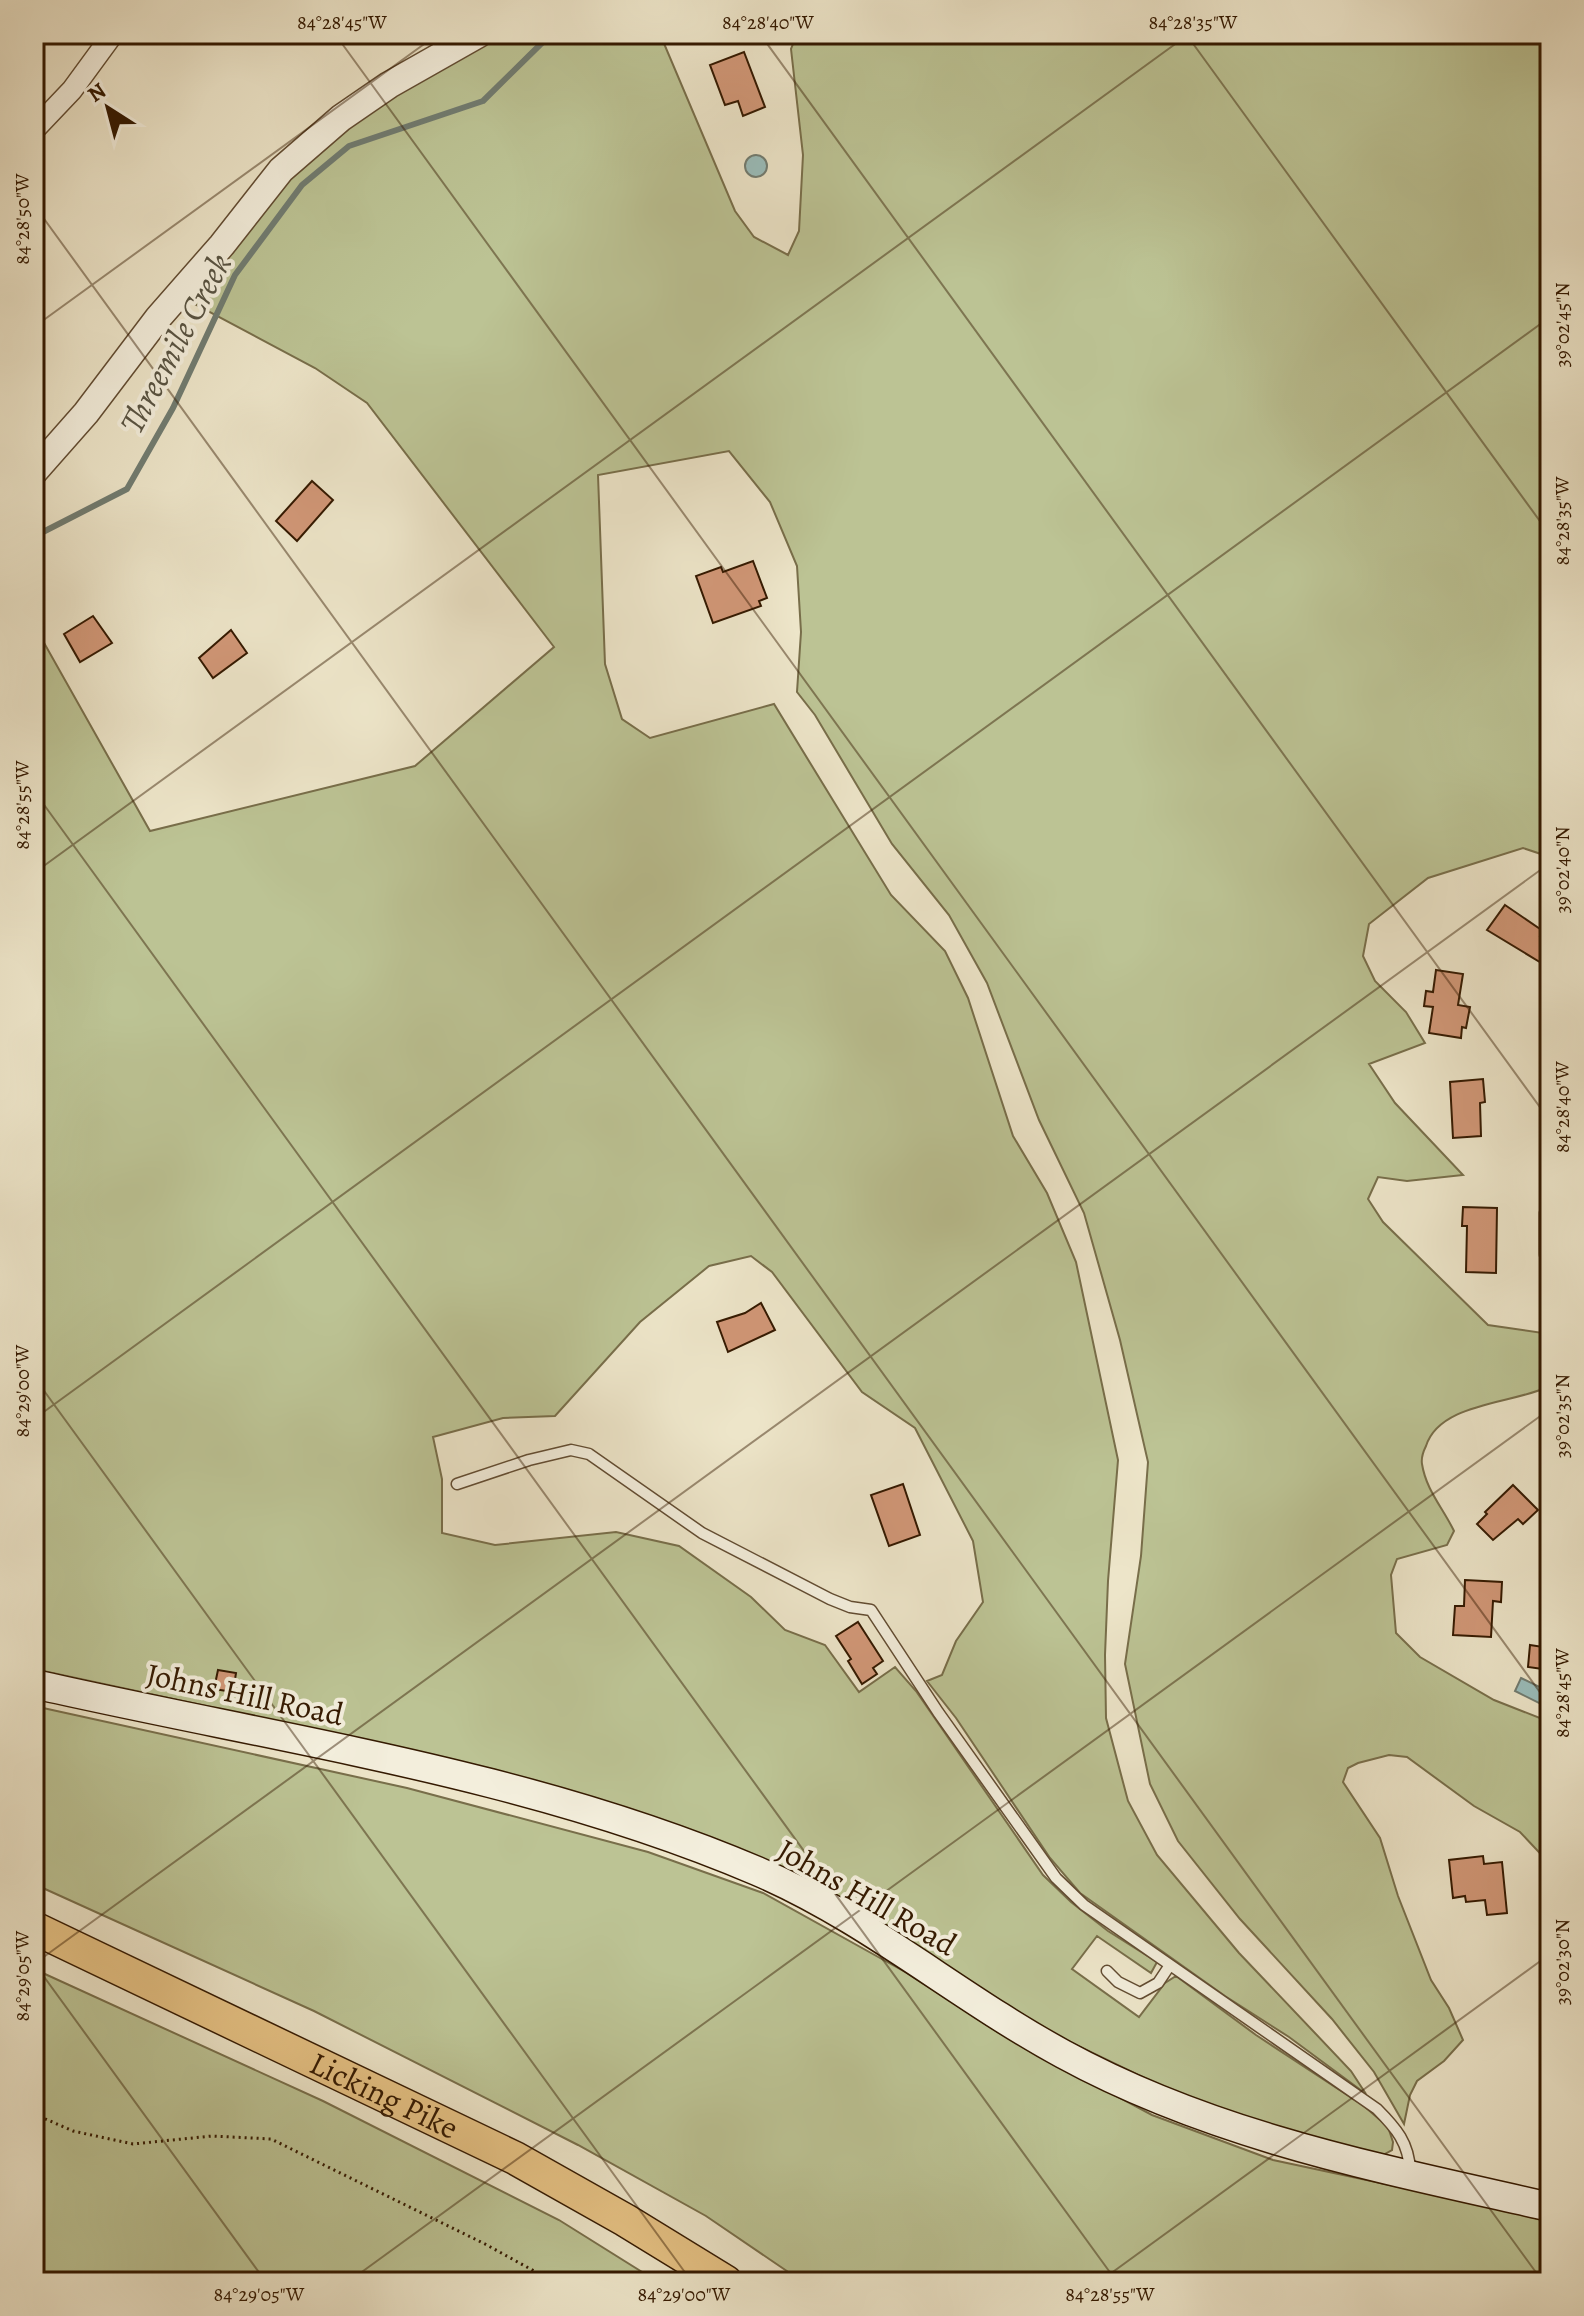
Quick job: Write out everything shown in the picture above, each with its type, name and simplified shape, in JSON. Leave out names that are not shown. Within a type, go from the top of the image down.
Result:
[{"type":"main road","name":"Johns Hill Road","points":[[34,1684],[424,1768],[604,1815],[755,1870],[822,1903],[1001,2018],[1064,2055],[1121,2083],[1243,2132],[1410,2176],[1550,2207]]},
{"type":"main road","name":"Licking Pike","points":[[34,1928],[515,2158],[726,2282]]},
{"type":"street","points":[[34,130],[72,90],[113,34]]},
{"type":"street","points":[[34,472],[86,413],[158,318],[222,245],[281,170],[341,118],[389,85],[479,34]]},
{"type":"street","points":[[1550,1214],[1550,1254]]},
{"type":"lane","points":[[457,1484],[529,1460],[571,1450],[589,1454],[702,1533],[830,1599],[850,1607],[871,1610],[938,1712],[1056,1878],[1084,1905],[1377,2109],[1398,2130],[1404,2142],[1409,2155],[1410,2176]]},
{"type":"lane","points":[[1107,1971],[1118,1982],[1140,1993],[1158,1983],[1170,1965]]},
{"type":"path","points":[[34,2114],[73,2131],[133,2144],[212,2136],[271,2139],[457,2230],[554,2282]]},
{"type":"green space","points":[[499,34],[660,34],[735,211],[754,237],[788,255],[799,231],[803,155],[791,49],[797,34],[1550,34],[1550,857],[1523,848],[1428,878],[1369,924],[1363,956],[1375,981],[1406,1012],[1425,1043],[1369,1064],[1395,1103],[1463,1175],[1407,1181],[1378,1177],[1368,1199],[1383,1222],[1488,1325],[1550,1334],[1550,1386],[1462,1412],[1434,1432],[1424,1450],[1422,1464],[1431,1491],[1454,1531],[1447,1545],[1397,1559],[1391,1575],[1396,1633],[1420,1657],[1494,1700],[1550,1722],[1550,1864],[1520,1832],[1474,1806],[1407,1757],[1389,1755],[1348,1768],[1343,1782],[1380,1838],[1398,1896],[1431,1980],[1449,2008],[1463,2040],[1444,2061],[1417,2081],[1410,2095],[1404,2124],[1374,2072],[1332,2019],[1240,1919],[1178,1841],[1150,1784],[1125,1664],[1141,1556],[1148,1462],[1120,1340],[1084,1213],[1039,1120],[987,983],[949,915],[892,844],[815,715],[797,692],[801,632],[797,566],[770,502],[729,451],[598,475],[605,664],[622,719],[650,738],[774,704],[891,895],[945,951],[968,998],[1013,1136],[1047,1193],[1076,1262],[1118,1460],[1108,1581],[1106,1718],[1128,1801],[1157,1855],[1239,1953],[1351,2071],[1366,2094],[1080,1893],[1050,1858],[956,1718],[927,1681],[942,1675],[956,1641],[983,1602],[973,1541],[915,1428],[862,1392],[772,1272],[751,1256],[709,1266],[640,1322],[555,1416],[503,1418],[433,1437],[442,1479],[442,1533],[495,1545],[616,1532],[679,1546],[751,1597],[785,1630],[825,1645],[859,1692],[895,1667],[916,1691],[1043,1875],[1108,1931],[1157,1962],[1151,1973],[1097,1936],[1072,1969],[1139,2017],[1165,1983],[1176,1976],[1256,2035],[1364,2106],[1388,2127],[1392,2150],[1383,2155],[1360,2154],[1188,2099],[1039,2027],[859,1907],[763,1861],[313,1729],[34,1669],[34,625],[150,831],[415,766],[554,647],[367,403],[315,368],[187,300],[293,172],[384,101]]},
{"type":"green space","points":[[34,1706],[407,1788],[648,1852],[763,1893],[907,1973],[999,2033],[1152,2115],[1273,2160],[1550,2222],[1550,2282],[803,2282],[706,2216],[578,2145],[314,2011],[34,1884]]},
{"type":"green space","points":[[34,1969],[323,2101],[559,2220],[658,2282],[34,2282]]},
{"type":"water","points":[[756,155],[764,158],[767,166],[764,174],[756,177],[748,174],[745,166],[748,158]]},
{"type":"water","points":[[1521,1678],[1550,1692],[1549,1708],[1515,1691]]},
{"type":"building","points":[[744,52],[765,107],[743,116],[738,101],[725,105],[710,65]]},
{"type":"building","points":[[312,481],[333,500],[297,541],[276,521]]},
{"type":"building","points":[[753,561],[767,598],[759,601],[761,606],[713,623],[696,576],[721,567],[723,572]]},
{"type":"building","points":[[93,616],[112,643],[80,662],[64,634]]},
{"type":"building","points":[[231,630],[247,653],[213,678],[199,658]]},
{"type":"building","points":[[1505,905],[1543,931],[1540,936],[1550,943],[1550,954],[1543,964],[1487,930]]},
{"type":"building","points":[[1436,970],[1463,974],[1458,1005],[1470,1007],[1461,1038],[1429,1033],[1433,1007],[1424,1006],[1426,991],[1433,992]]},
{"type":"building","points":[[1483,1079],[1485,1102],[1480,1103],[1481,1136],[1453,1138],[1450,1082]]},
{"type":"building","points":[[1463,1207],[1497,1208],[1496,1273],[1466,1272],[1467,1226],[1462,1226]]},
{"type":"building","points":[[761,1303],[775,1330],[728,1352],[717,1322],[745,1313]]},
{"type":"building","points":[[903,1484],[920,1535],[889,1546],[871,1495]]},
{"type":"building","points":[[1513,1485],[1538,1510],[1523,1524],[1518,1519],[1493,1540],[1477,1524]]},
{"type":"building","points":[[1465,1580],[1502,1582],[1501,1602],[1493,1601],[1491,1637],[1453,1635],[1455,1606],[1464,1606]]},
{"type":"building","points":[[858,1622],[883,1661],[873,1668],[877,1674],[862,1684],[836,1636]]},
{"type":"building","points":[[1530,1645],[1550,1648],[1550,1670],[1528,1667]]},
{"type":"building","points":[[218,1670],[236,1673],[233,1692],[214,1689]]},
{"type":"building","points":[[1483,1856],[1484,1864],[1502,1862],[1507,1913],[1487,1915],[1485,1900],[1466,1902],[1465,1896],[1453,1898],[1449,1860]]},
{"type":"waterway","name":"Threemile Creek","points":[[34,539],[127,489],[173,408],[235,275],[302,185],[349,146],[483,101],[551,34]]}]
